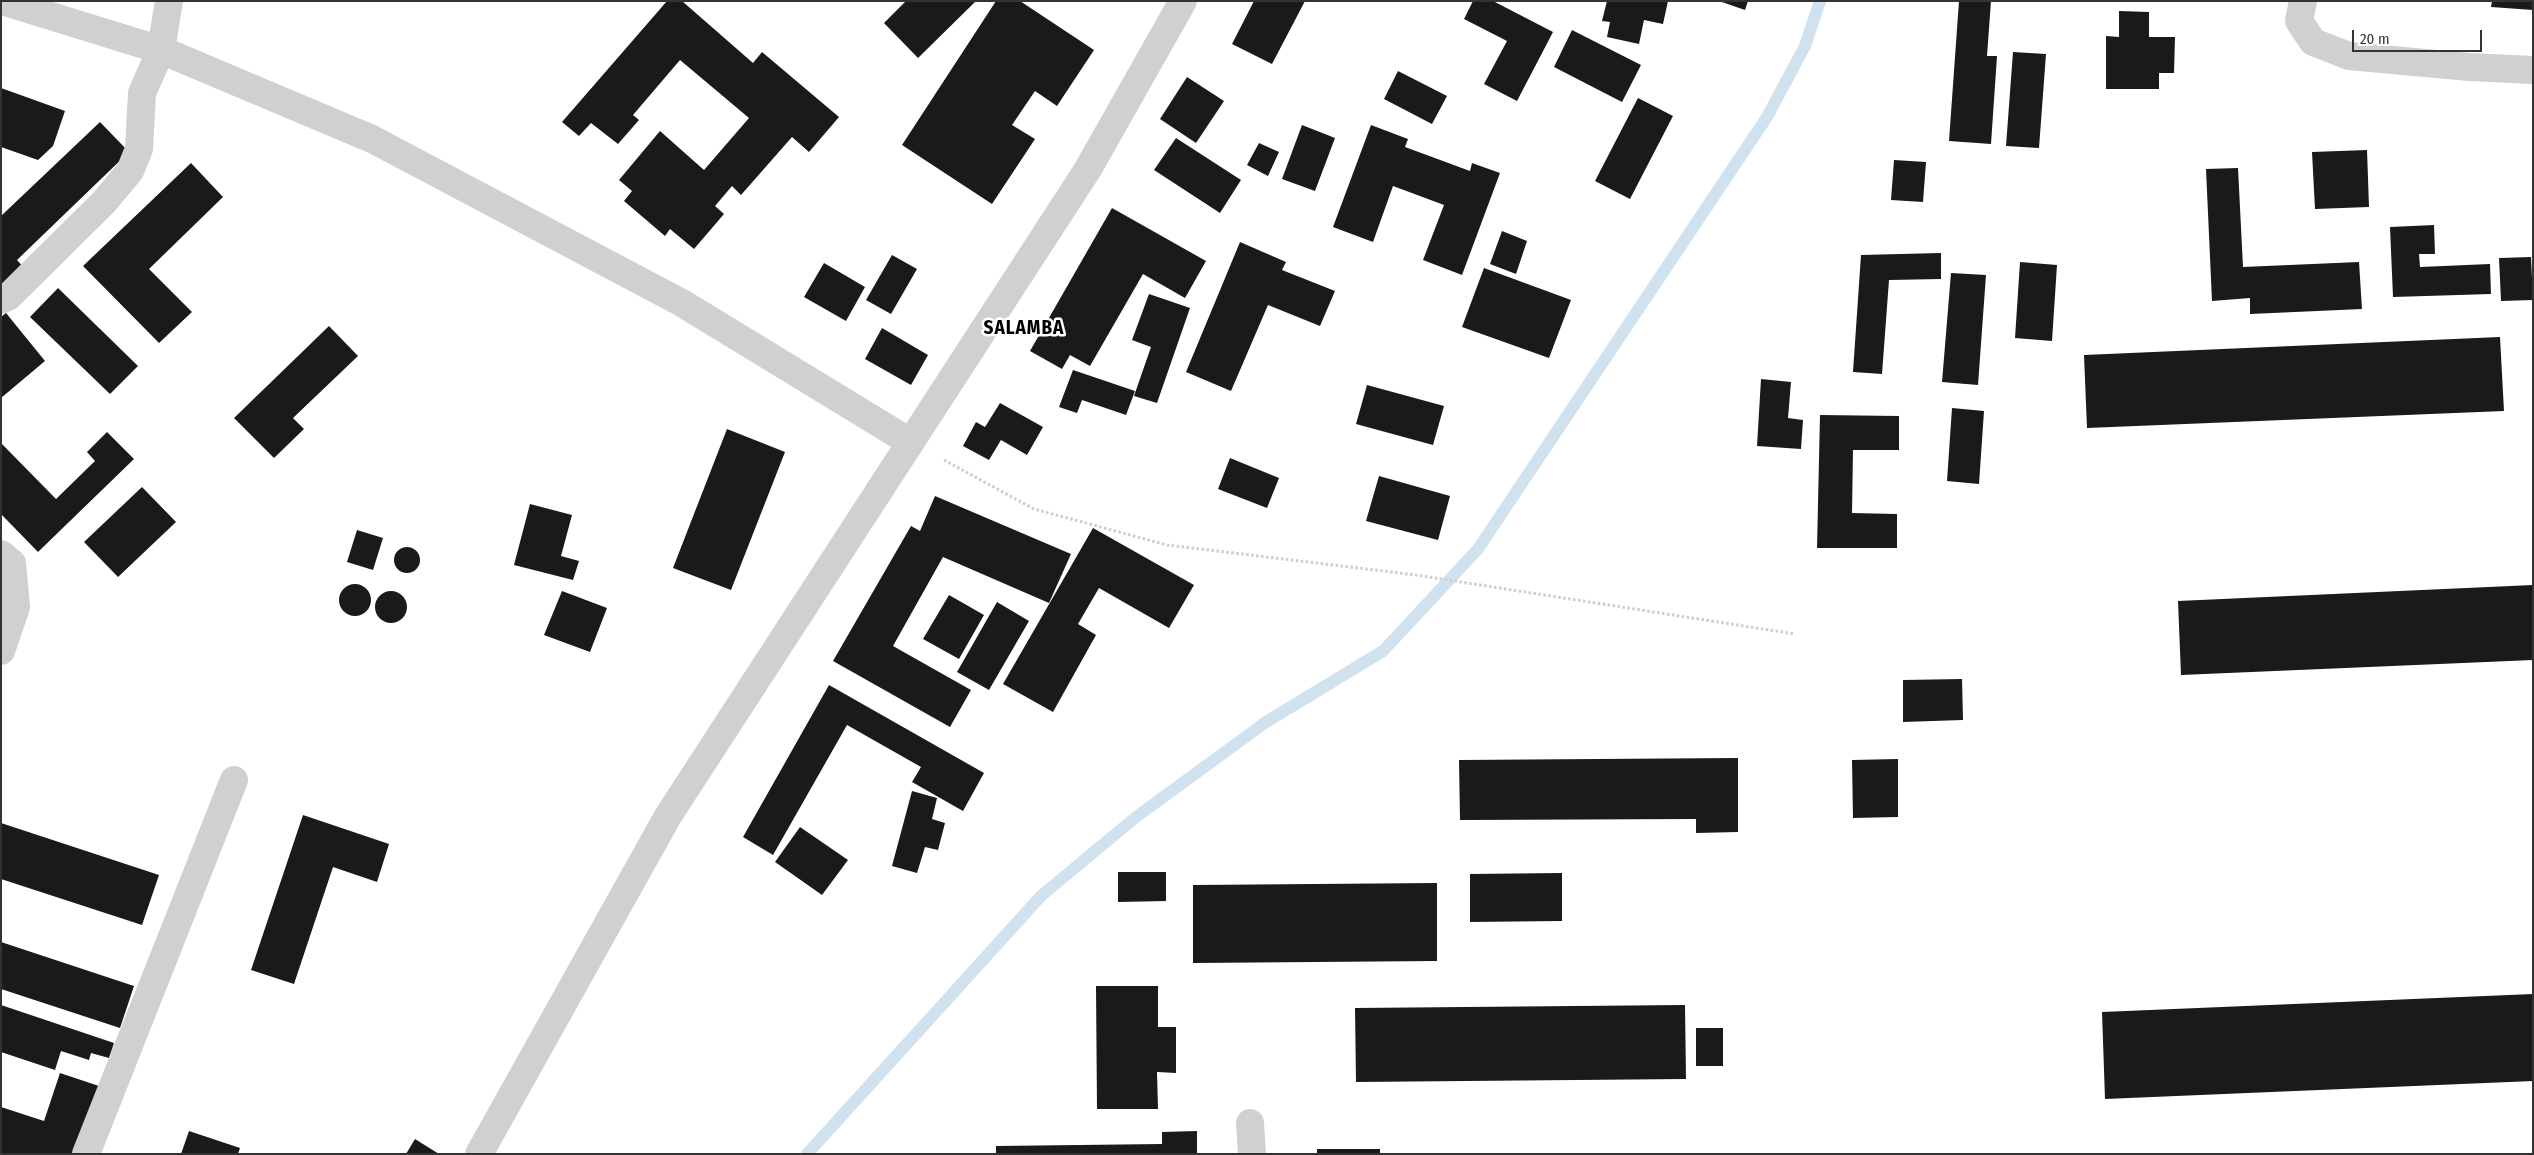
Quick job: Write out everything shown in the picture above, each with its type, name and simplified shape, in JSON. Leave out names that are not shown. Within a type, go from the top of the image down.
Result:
[{"type":"street","points":[[2,1],[161,50],[381,144],[682,304],[910,442]]},
{"type":"street","points":[[1,300],[8,297],[104,202],[130,171],[140,149],[142,93],[161,50],[169,1]]},
{"type":"street","points":[[480,1154],[668,816],[1088,169],[1183,1]]},
{"type":"street","points":[[2303,1],[2299,20],[2313,42],[2349,56],[2468,67],[2533,70]]},
{"type":"street","points":[[1,554],[12,563],[16,606],[1,651]]},
{"type":"street","points":[[86,1154],[234,780]]},
{"type":"street","points":[[1250,1123],[1252,1154]]},
{"type":"path","points":[[910,442],[1034,509],[1166,545],[1416,575],[1795,634]]},
{"type":"building","points":[[667,1],[682,1],[753,63],[762,52],[839,117],[809,152],[792,137],[741,195],[732,186],[715,206],[724,214],[694,249],[670,229],[665,236],[624,201],[632,191],[619,180],[660,131],[704,170],[749,118],[680,60],[633,115],[639,120],[618,144],[591,123],[579,136],[562,122]]},
{"type":"building","points":[[906,1],[976,1],[918,58],[884,23]]},
{"type":"building","points":[[996,1],[1020,1],[1094,50],[1057,106],[1035,91],[1012,125],[1035,139],[992,204],[902,145]]},
{"type":"building","points":[[1254,1],[1305,1],[1272,64],[1232,44]]},
{"type":"building","points":[[1473,1],[1493,1],[1553,32],[1517,101],[1484,84],[1507,41],[1464,19]]},
{"type":"building","points":[[1607,1],[1668,1],[1663,24],[1644,20],[1639,44],[1607,37],[1610,22],[1602,21]]},
{"type":"building","points":[[1719,1],[1748,1],[1745,10]]},
{"type":"building","points":[[1959,1],[1991,1],[1987,56],[1997,56],[1991,144],[1949,141]]},
{"type":"building","points":[[2492,1],[2533,1],[2533,10],[2491,7]]},
{"type":"building","points":[[2119,11],[2149,12],[2149,37],[2175,37],[2174,73],[2159,73],[2159,89],[2106,89],[2106,36],[2119,37]]},
{"type":"building","points":[[1572,30],[1641,65],[1622,102],[1554,67]]},
{"type":"building","points":[[2013,52],[2046,54],[2039,148],[2006,146]]},
{"type":"building","points":[[1398,71],[1447,96],[1432,124],[1384,99]]},
{"type":"building","points":[[1187,77],[1224,101],[1196,143],[1160,119]]},
{"type":"building","points":[[1,88],[65,111],[53,146],[38,160],[1,147]]},
{"type":"building","points":[[1638,98],[1673,116],[1630,199],[1595,181]]},
{"type":"building","points":[[100,122],[129,152],[17,260],[26,270],[1,285],[1,216]]},
{"type":"building","points":[[1302,125],[1335,138],[1315,191],[1282,179]]},
{"type":"building","points":[[1371,125],[1408,139],[1405,147],[1470,171],[1472,163],[1500,173],[1462,275],[1423,260],[1444,205],[1393,186],[1373,242],[1333,227]]},
{"type":"building","points":[[1176,138],[1241,180],[1220,213],[1154,170]]},
{"type":"building","points":[[1259,143],[1279,152],[1268,176],[1247,165]]},
{"type":"building","points":[[2367,150],[2369,207],[2315,209],[2312,152]]},
{"type":"building","points":[[1894,160],[1926,162],[1923,202],[1891,200]]},
{"type":"building","points":[[191,163],[223,197],[149,269],[192,312],[159,343],[83,266]]},
{"type":"building","points":[[2238,168],[2243,267],[2359,262],[2362,309],[2250,314],[2250,298],[2212,301],[2206,169]]},
{"type":"building","points":[[1112,208],[1206,261],[1185,298],[1143,274],[1090,366],[1070,355],[1062,369],[1030,351]]},
{"type":"building","points":[[2434,225],[2435,254],[2419,254],[2420,267],[2490,264],[2491,294],[2393,297],[2390,227]]},
{"type":"building","points":[[1502,231],[1527,241],[1516,274],[1490,264]]},
{"type":"building","points":[[1240,242],[1286,262],[1282,270],[1335,291],[1320,326],[1268,305],[1231,391],[1186,372]]},
{"type":"building","points":[[1941,253],[1941,279],[1889,280],[1882,374],[1853,372],[1861,255]]},
{"type":"building","points":[[892,255],[917,269],[891,314],[866,300]]},
{"type":"building","points":[[2531,257],[2533,300],[2501,301],[2499,258]]},
{"type":"building","points":[[2020,262],[2057,265],[2052,341],[2015,338]]},
{"type":"building","points":[[824,263],[865,287],[846,321],[804,297]]},
{"type":"building","points":[[1484,268],[1571,300],[1549,358],[1462,327]]},
{"type":"building","points":[[1951,273],[1986,275],[1978,385],[1942,382]]},
{"type":"building","points":[[58,288],[138,366],[110,394],[30,317]]},
{"type":"building","points":[[1149,294],[1190,308],[1157,403],[1134,396],[1151,347],[1132,340]]},
{"type":"building","points":[[6,313],[45,361],[1,398],[1,317]]},
{"type":"building","points":[[329,326],[358,356],[293,418],[304,429],[274,458],[234,418]]},
{"type":"building","points":[[882,328],[928,355],[911,385],[865,359]]},
{"type":"building","points":[[2500,337],[2504,411],[2087,428],[2084,355]]},
{"type":"building","points":[[1073,370],[1135,391],[1126,415],[1082,400],[1077,413],[1059,407]]},
{"type":"building","points":[[1761,379],[1791,382],[1788,418],[1803,420],[1801,449],[1757,446]]},
{"type":"building","points":[[1367,385],[1444,406],[1433,445],[1356,424]]},
{"type":"building","points":[[1000,403],[1043,427],[1027,455],[1001,440],[989,460],[963,446],[976,422],[985,427]]},
{"type":"building","points":[[1952,408],[1984,411],[1979,484],[1947,481]]},
{"type":"building","points":[[1820,415],[1899,416],[1899,450],[1853,450],[1852,513],[1897,514],[1897,548],[1817,548]]},
{"type":"building","points":[[727,429],[785,452],[731,590],[673,568]]},
{"type":"building","points":[[107,432],[134,459],[38,552],[1,514],[1,443],[56,499],[95,461],[87,452]]},
{"type":"building","points":[[1230,458],[1279,478],[1267,508],[1218,489]]},
{"type":"building","points":[[1379,476],[1450,496],[1438,540],[1366,521]]},
{"type":"building","points":[[142,487],[176,522],[118,577],[84,542]]},
{"type":"building","points":[[935,496],[1071,554],[1049,603],[943,557],[893,646],[971,690],[950,727],[833,661],[911,526],[920,531]]},
{"type":"building","points":[[530,504],[572,515],[561,556],[579,561],[573,580],[514,565]]},
{"type":"building","points":[[1093,528],[1194,585],[1169,628],[1099,588],[1078,624],[1096,635],[1053,712],[1003,684]]},
{"type":"building","points":[[357,530],[383,538],[373,570],[347,562]]},
{"type":"building","points":[[407,547],[416,551],[420,560],[416,569],[407,573],[398,569],[394,560],[398,551]]},
{"type":"building","points":[[355,584],[367,588],[371,600],[367,612],[355,616],[343,612],[339,600],[343,588]]},
{"type":"building","points":[[2533,585],[2533,660],[2181,675],[2178,601]]},
{"type":"building","points":[[391,591],[397,592],[402,596],[406,601],[406,613],[402,618],[397,622],[391,623],[385,622],[380,618],[376,613],[375,607],[376,601],[380,596],[385,592]]},
{"type":"building","points":[[562,591],[607,608],[590,652],[544,635]]},
{"type":"building","points":[[949,595],[984,615],[959,659],[923,639]]},
{"type":"building","points":[[997,602],[1029,621],[989,690],[957,672]]},
{"type":"building","points":[[1962,679],[1963,720],[1903,722],[1903,680]]},
{"type":"building","points":[[829,685],[984,773],[963,811],[912,782],[921,767],[847,725],[773,855],[743,837]]},
{"type":"building","points":[[1738,758],[1738,832],[1696,833],[1696,819],[1460,820],[1459,760]]},
{"type":"building","points":[[1898,759],[1898,817],[1853,818],[1852,760]]},
{"type":"building","points":[[912,791],[937,798],[932,819],[945,823],[938,850],[925,847],[917,873],[892,866]]},
{"type":"building","points":[[303,815],[389,844],[377,882],[333,867],[294,984],[251,970]]},
{"type":"building","points":[[1,823],[159,875],[142,925],[1,879]]},
{"type":"building","points":[[800,827],[848,860],[822,895],[775,862]]},
{"type":"building","points":[[1118,872],[1166,872],[1166,901],[1118,902]]},
{"type":"building","points":[[1562,873],[1562,921],[1470,922],[1470,874]]},
{"type":"building","points":[[1437,883],[1437,961],[1193,963],[1193,885]]},
{"type":"building","points":[[1,942],[134,986],[120,1028],[1,989]]},
{"type":"building","points":[[1096,986],[1158,986],[1158,1027],[1176,1027],[1176,1073],[1157,1072],[1158,1109],[1097,1109]]},
{"type":"building","points":[[2533,994],[2533,1081],[2105,1099],[2102,1012]]},
{"type":"building","points":[[1,1005],[114,1043],[109,1058],[91,1053],[89,1060],[61,1051],[55,1070],[1,1052]]},
{"type":"building","points":[[1685,1005],[1686,1079],[1356,1082],[1355,1008]]},
{"type":"building","points":[[1696,1028],[1723,1028],[1723,1066],[1696,1066]]},
{"type":"building","points":[[60,1073],[99,1086],[77,1154],[1,1154],[1,1107],[44,1121]]},
{"type":"building","points":[[189,1131],[240,1148],[238,1154],[181,1154]]},
{"type":"building","points":[[1197,1131],[1197,1154],[996,1154],[996,1146],[1162,1144],[1162,1132]]},
{"type":"building","points":[[415,1139],[439,1154],[406,1154]]},
{"type":"building","points":[[1317,1149],[1380,1149],[1380,1154],[1317,1154]]},
{"type":"waterway","points":[[807,1154],[1041,896],[1136,817],[1266,722],[1383,651],[1478,549],[1767,117],[1805,46],[1820,1]]},
{"type":"district","name":"SALAMBA","points":[[1024,329]]}]
